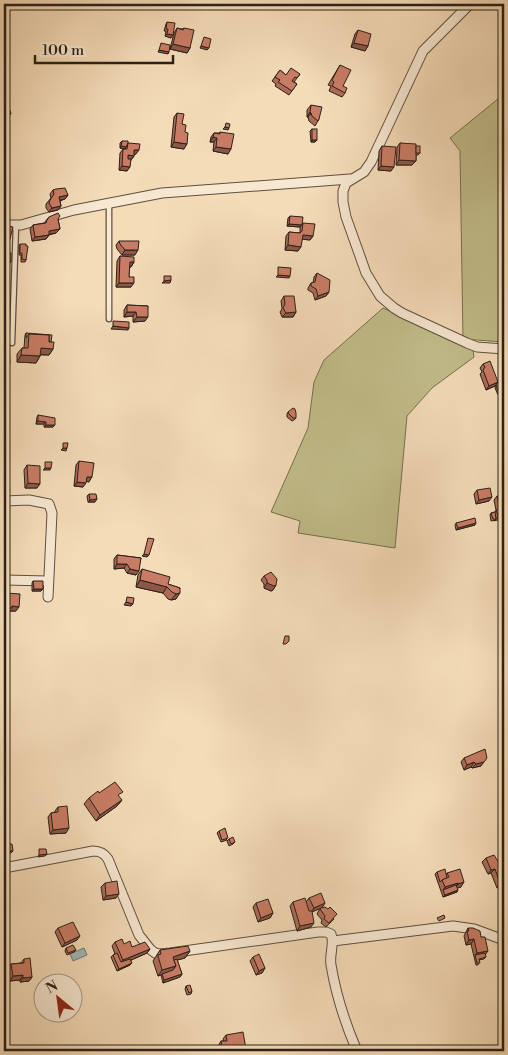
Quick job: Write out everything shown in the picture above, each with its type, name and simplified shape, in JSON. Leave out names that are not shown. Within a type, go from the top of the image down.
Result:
[{"type":"street","points":[[470,4],[424,51],[371,162],[364,172],[346,182],[343,191],[344,202],[346,217],[366,274],[380,296],[402,313],[467,343],[477,347],[504,349]]},
{"type":"street","points":[[4,225],[16,226],[74,210],[162,192],[350,179]]},
{"type":"street","points":[[4,501],[29,500],[49,504],[52,508],[48,598]]},
{"type":"street","points":[[4,580],[48,581]]},
{"type":"street","points":[[4,868],[93,851],[105,854],[139,935],[155,953],[170,954],[318,932],[331,934],[334,941],[330,962],[347,1026],[357,1051]]},
{"type":"street","points":[[334,941],[452,926],[474,929],[504,940]]},
{"type":"lane","points":[[109,203],[110,319]]},
{"type":"lane","points":[[12,343],[16,226]]},
{"type":"shaded area","points":[[504,94],[504,342],[463,339],[460,151],[450,138]]},
{"type":"shaded area","points":[[383,308],[473,349],[474,357],[432,388],[407,416],[395,548],[298,533],[300,521],[271,512],[308,428],[314,382],[324,360]]},
{"type":"water","points":[[84,948],[87,955],[73,961],[70,954]]},
{"type":"building","points":[[167,22],[175,23],[173,35],[167,34]]},
{"type":"building","points":[[177,28],[194,30],[190,48],[173,44]]},
{"type":"building","points":[[358,30],[371,34],[368,46],[354,43]]},
{"type":"building","points":[[204,37],[211,39],[209,48],[201,46]]},
{"type":"building","points":[[161,43],[170,45],[169,52],[159,50]]},
{"type":"building","points":[[340,65],[351,70],[343,86],[347,88],[345,93],[332,86],[334,82],[332,80]]},
{"type":"building","points":[[291,68],[300,74],[292,81],[297,84],[292,91],[278,82],[280,80],[275,77],[280,70],[286,75]]},
{"type":"building","points":[[311,105],[322,107],[318,121],[310,112]]},
{"type":"building","points":[[4,110],[10,110],[11,114],[4,114]]},
{"type":"building","points":[[177,113],[184,114],[182,124],[186,125],[185,132],[188,133],[187,144],[174,142]]},
{"type":"building","points":[[226,123],[230,124],[229,128],[225,127]]},
{"type":"building","points":[[312,129],[317,129],[317,140],[312,140]]},
{"type":"building","points":[[220,132],[234,134],[231,149],[216,147],[217,138],[213,137],[214,133],[220,134]]},
{"type":"building","points":[[122,141],[128,141],[126,147],[121,146]]},
{"type":"building","points":[[128,143],[140,144],[139,150],[134,150],[134,156],[128,155],[128,159],[131,159],[130,167],[122,166],[123,149],[127,149]]},
{"type":"building","points":[[400,143],[416,144],[416,161],[399,160]]},
{"type":"building","points":[[382,146],[396,147],[394,167],[381,166]]},
{"type":"building","points":[[416,146],[420,146],[420,153],[416,153]]},
{"type":"building","points":[[65,188],[68,195],[59,197],[61,206],[52,208],[49,203],[54,194],[53,190]]},
{"type":"building","points":[[58,213],[60,216],[58,219],[60,229],[49,231],[49,235],[35,237],[33,225],[46,223],[49,217]]},
{"type":"building","points":[[290,216],[303,217],[302,225],[289,224]]},
{"type":"building","points":[[303,223],[315,224],[313,236],[303,235],[301,247],[288,245],[289,232],[300,233]]},
{"type":"building","points":[[4,225],[13,227],[10,239],[4,237]]},
{"type":"building","points":[[119,241],[139,241],[138,250],[125,250]]},
{"type":"building","points":[[20,244],[28,246],[26,260],[22,259]]},
{"type":"building","points":[[6,253],[11,253],[11,261],[6,261]]},
{"type":"building","points":[[120,256],[134,257],[134,262],[130,262],[129,277],[134,277],[134,283],[119,283]]},
{"type":"building","points":[[278,267],[291,268],[290,276],[278,275]]},
{"type":"building","points":[[317,273],[330,280],[329,292],[318,296],[316,289],[311,286],[311,283],[315,282]]},
{"type":"building","points":[[164,276],[171,276],[171,280],[164,281]]},
{"type":"building","points":[[284,296],[294,296],[296,312],[286,313],[283,308],[285,304]]},
{"type":"building","points":[[127,305],[148,306],[148,317],[137,317],[136,312],[127,312]]},
{"type":"building","points":[[113,321],[129,322],[129,328],[113,326]]},
{"type":"building","points":[[26,333],[52,335],[51,342],[49,342],[49,335],[29,334],[26,338]]},
{"type":"building","points":[[29,334],[49,335],[49,342],[54,342],[53,349],[41,348],[40,356],[21,355],[22,348],[28,348]]},
{"type":"building","points":[[9,346],[10,363],[4,363],[4,347]]},
{"type":"building","points":[[490,361],[498,382],[489,386],[483,370],[485,367],[483,364]]},
{"type":"building","points":[[502,383],[504,390],[499,393],[496,386]]},
{"type":"building","points":[[293,408],[295,409],[296,418],[293,418],[288,412]]},
{"type":"building","points":[[38,415],[55,418],[55,425],[46,425],[46,422],[38,421]]},
{"type":"building","points":[[63,443],[68,443],[67,448],[63,448]]},
{"type":"building","points":[[79,461],[94,463],[92,477],[87,477],[86,483],[77,482]]},
{"type":"building","points":[[45,462],[52,462],[51,468],[45,468]]},
{"type":"building","points":[[27,465],[40,466],[40,484],[28,483]]},
{"type":"building","points":[[490,488],[492,497],[479,500],[477,490]]},
{"type":"building","points":[[89,494],[96,494],[97,499],[90,500]]},
{"type":"building","points":[[503,495],[504,515],[498,516],[496,510],[500,509],[497,496]]},
{"type":"building","points":[[495,512],[496,519],[493,519],[491,513]]},
{"type":"building","points":[[475,518],[476,523],[458,528],[456,523]]},
{"type":"building","points":[[148,538],[154,539],[149,555],[144,554]]},
{"type":"building","points":[[4,544],[6,544],[6,557],[4,556]]},
{"type":"building","points":[[117,555],[141,558],[139,571],[130,569],[127,564],[117,564]]},
{"type":"building","points":[[142,569],[170,577],[168,584],[180,588],[180,593],[176,594],[167,587],[140,580]]},
{"type":"building","points":[[271,572],[277,579],[274,586],[267,583],[264,576]]},
{"type":"building","points":[[33,581],[43,581],[43,589],[34,589]]},
{"type":"building","points":[[6,593],[20,594],[19,607],[4,607]]},
{"type":"building","points":[[127,597],[134,598],[133,604],[126,602]]},
{"type":"building","points":[[285,636],[289,636],[289,641],[283,644]]},
{"type":"building","points":[[485,749],[487,758],[484,762],[476,764],[474,762],[467,765],[464,758]]},
{"type":"building","points":[[115,782],[123,792],[118,795],[122,800],[100,815],[89,798]]},
{"type":"building","points":[[67,806],[69,828],[53,830],[51,813],[58,812],[58,807]]},
{"type":"building","points":[[225,828],[228,838],[222,840],[219,831]]},
{"type":"building","points":[[233,837],[235,842],[231,844],[229,839]]},
{"type":"building","points":[[5,844],[12,844],[13,851],[5,851]]},
{"type":"building","points":[[39,849],[46,849],[47,854],[39,855]]},
{"type":"building","points":[[494,855],[504,871],[504,882],[500,883],[495,869],[491,870],[486,858]]},
{"type":"building","points":[[445,869],[447,878],[440,882],[437,872]]},
{"type":"building","points":[[460,869],[464,882],[445,887],[442,880],[449,877],[447,873]]},
{"type":"building","points":[[117,881],[119,894],[106,896],[105,883]]},
{"type":"building","points":[[456,885],[458,890],[445,895],[443,890]]},
{"type":"building","points":[[321,893],[325,903],[314,908],[309,898]]},
{"type":"building","points":[[305,898],[309,911],[312,911],[314,923],[300,926],[293,902]]},
{"type":"building","points":[[268,899],[273,913],[261,918],[256,903]]},
{"type":"building","points":[[325,907],[328,909],[330,907],[337,914],[329,923],[324,919],[325,916],[320,909]]},
{"type":"building","points":[[444,915],[445,918],[439,921],[437,918]]},
{"type":"building","points":[[73,922],[80,936],[65,943],[58,928]]},
{"type":"building","points":[[468,928],[480,931],[481,937],[485,937],[488,951],[477,953],[474,939],[469,940]]},
{"type":"building","points":[[122,939],[124,944],[130,941],[132,947],[145,942],[150,949],[123,960],[115,942]]},
{"type":"building","points":[[73,945],[76,950],[68,953],[66,948]]},
{"type":"building","points":[[188,946],[190,951],[173,957],[176,966],[162,970],[158,956],[161,954],[160,950]]},
{"type":"building","points":[[117,953],[121,962],[130,959],[132,963],[119,969],[113,955]]},
{"type":"building","points":[[485,953],[486,957],[479,959],[480,963],[477,963],[475,955]]},
{"type":"building","points":[[259,954],[265,968],[259,971],[253,957]]},
{"type":"building","points":[[30,958],[32,977],[23,978],[23,975],[13,976],[11,964],[24,963],[24,959]]},
{"type":"building","points":[[177,959],[182,974],[164,980],[162,974],[173,970],[176,966],[174,960]]},
{"type":"building","points":[[190,985],[192,991],[189,993],[186,986]]},
{"type":"building","points":[[243,1032],[246,1049],[226,1051],[225,1047],[222,1048],[221,1041],[227,1041],[226,1035]]}]
